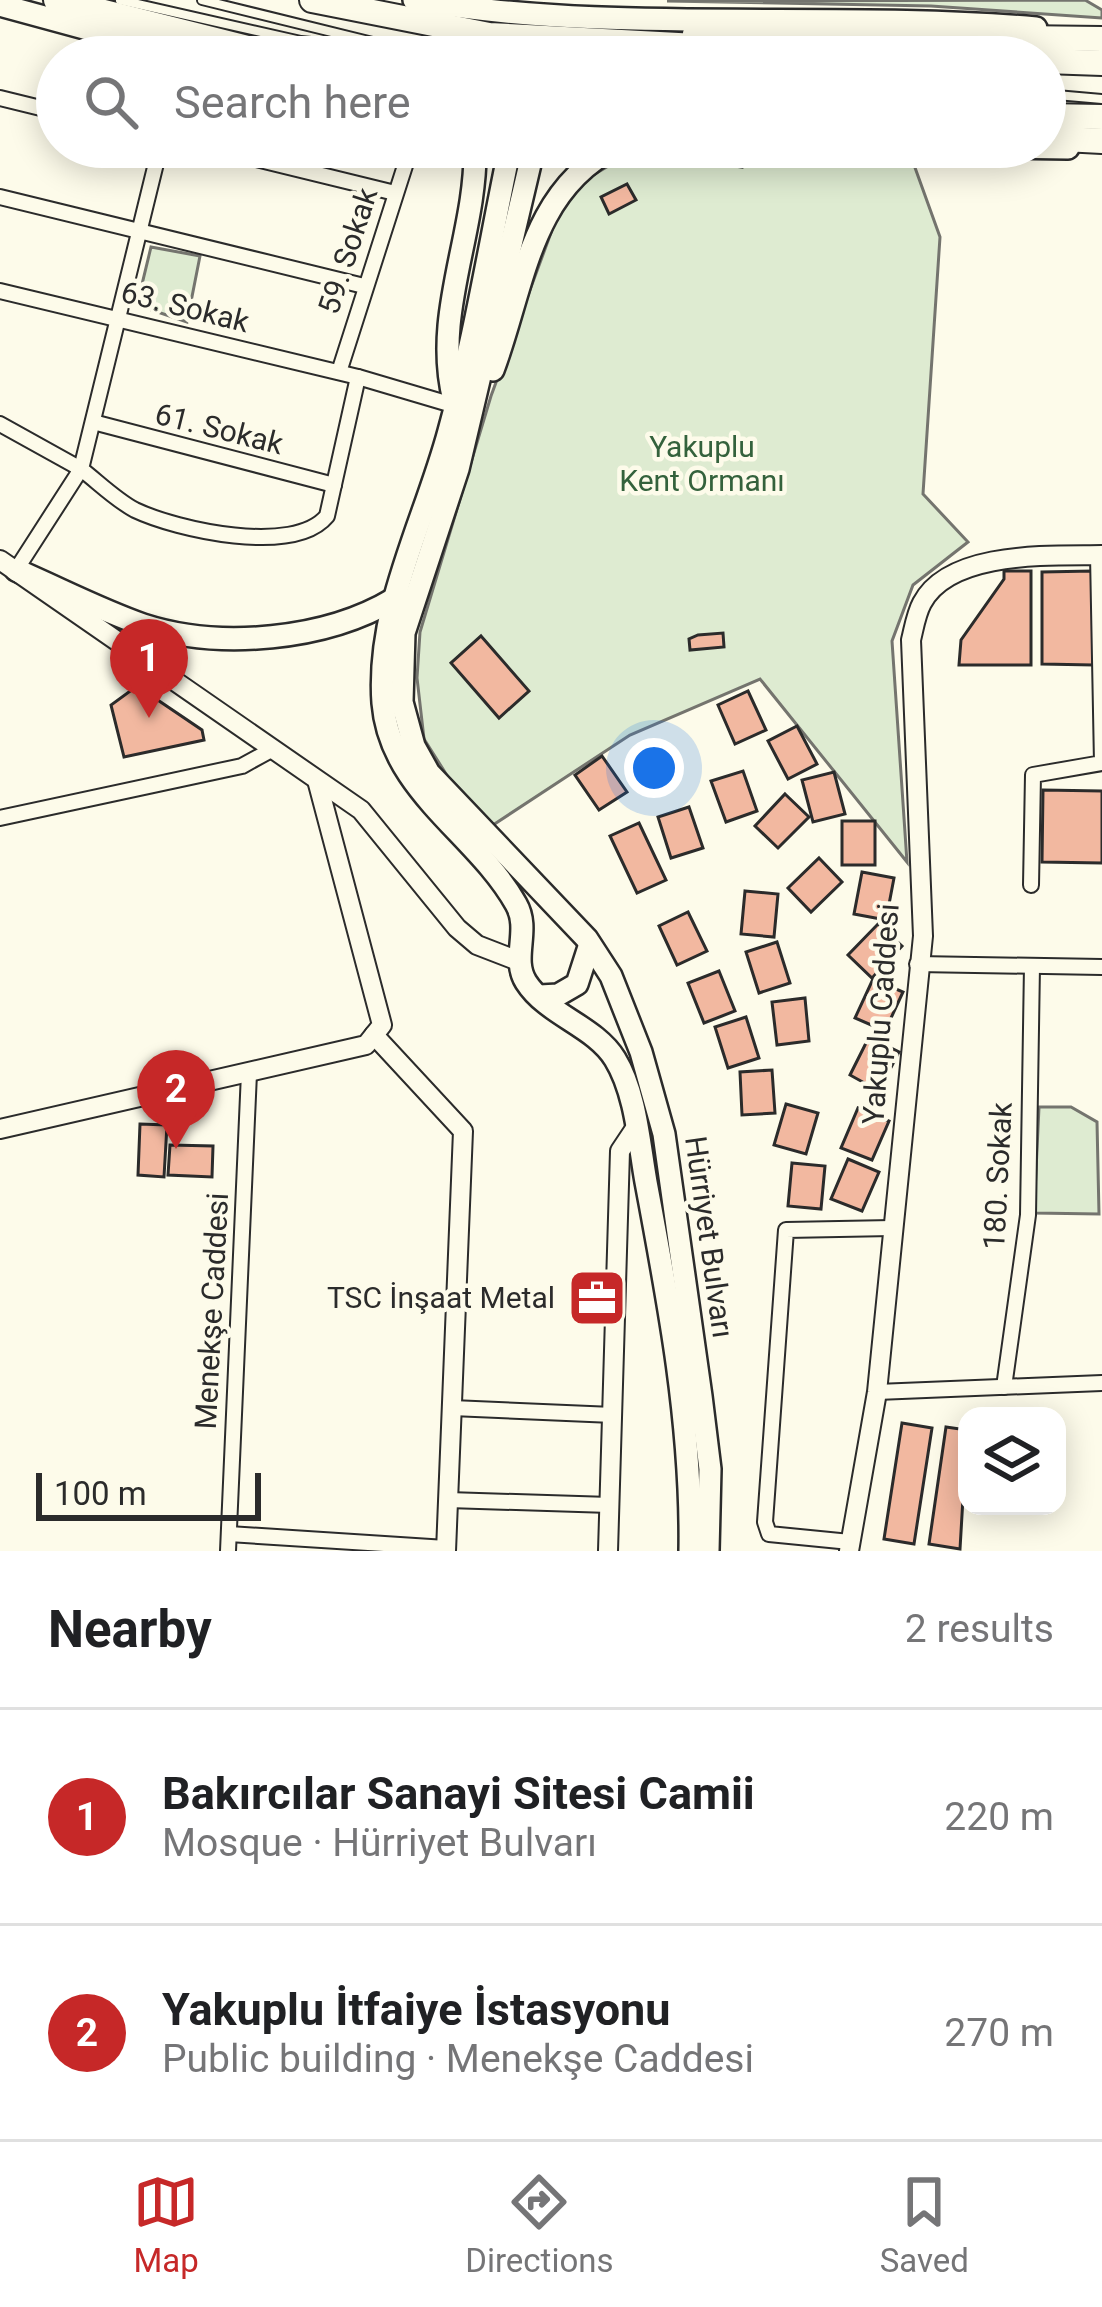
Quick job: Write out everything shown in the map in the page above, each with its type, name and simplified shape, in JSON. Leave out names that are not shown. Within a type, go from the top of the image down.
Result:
[{"type":"highway","points":[[56,0],[200,36]]},
{"type":"highway","points":[[312,0],[502,36]]},
{"type":"highway","points":[[692,36],[983,36]]},
{"type":"highway","points":[[1066,37],[1102,37]]},
{"type":"highway","points":[[1066,62],[1102,63]]},
{"type":"highway","points":[[1066,109],[1102,117]]},
{"type":"highway","points":[[1066,141],[1102,145]]},
{"type":"main road","points":[[414,0],[620,16],[740,8],[1102,37]]},
{"type":"main road","points":[[620,16],[645,0]]},
{"type":"main road","points":[[0,5],[112,36]]},
{"type":"main road","points":[[1066,146],[1102,145]]},
{"type":"main road","points":[[462,416],[447,371],[448,314],[472,168]]},
{"type":"main road","points":[[462,416],[506,168]]},
{"type":"main road","points":[[528,168],[462,416],[404,633],[402,702],[414,746],[429,772],[589,947],[578,984],[558,995],[541,996],[524,978],[511,895],[418,789],[388,734],[383,655],[394,599],[462,416],[505,338],[539,225],[570,181],[588,168]]},
{"type":"main road","points":[[8,565],[144,625],[217,636],[314,630],[363,618],[394,599]]},
{"type":"main road","points":[[523,951],[548,922],[568,921]]},
{"type":"main road","name":"Hürriyet Bulvarı","points":[[589,947],[623,1004],[655,1091],[664,1133],[710,1469],[708,1551]]},
{"type":"main road","name":"Hürriyet Bulvarı","points":[[541,996],[614,1057],[636,1127],[683,1399],[691,1470],[690,1551]]},
{"type":"street","points":[[0,98],[36,107]]},
{"type":"street","points":[[155,168],[81,469],[8,565],[318,784],[362,810],[457,928],[477,945],[523,951]]},
{"type":"street","points":[[293,168],[395,193]]},
{"type":"street","name":"59. Sokak","points":[[339,372],[403,168]]},
{"type":"street","points":[[0,197],[364,286]]},
{"type":"street","name":"63. Sokak","points":[[0,291],[358,377],[462,416]]},
{"type":"street","points":[[0,424],[81,469],[133,509],[212,531],[295,536],[318,526],[327,516],[358,377]]},
{"type":"street","name":"61. Sokak","points":[[93,422],[334,485]]},
{"type":"street","points":[[1031,885],[1033,775],[1102,763],[1100,555]]},
{"type":"street","name":"Yakuplu Caddesi","points":[[849,1546],[878,1392],[923,936],[911,640],[923,601],[951,577],[1011,557],[1100,555]]},
{"type":"street","points":[[0,818],[242,766],[271,750]]},
{"type":"street","points":[[0,1129],[366,1045],[382,1025],[318,784]]},
{"type":"street","points":[[917,964],[1102,968]]},
{"type":"street","name":"180. Sokak","points":[[1004,1387],[1028,1215],[1032,967]]},
{"type":"street","points":[[229,1534],[446,1549],[464,1131],[374,1035]]},
{"type":"street","name":"Menekşe Caddesi","points":[[228,1551],[249,1073]]},
{"type":"street","points":[[608,1551],[620,1150],[636,1127]]},
{"type":"street","points":[[849,1546],[769,1534],[765,1522],[786,1230],[892,1228]]},
{"type":"street","points":[[878,1392],[1102,1383]]},
{"type":"street","points":[[452,1408],[613,1415]]},
{"type":"street","points":[[448,1500],[610,1505]]},
{"type":"lane","points":[[120,0],[279,36]]},
{"type":"lane","points":[[202,0],[352,36]]},
{"type":"lane","points":[[1066,103],[1102,97]]},
{"type":"green space","points":[[1085,0],[1102,10],[1102,18],[931,6],[667,1]]},
{"type":"green space","name":"Yakuplu Kent Ormanı","points":[[605,168],[915,168],[940,237],[923,494],[968,542],[913,585],[892,641],[907,862],[760,679],[630,735],[493,825],[448,777],[424,739],[417,678],[420,632],[491,396],[559,211],[585,180]]},
{"type":"green space","points":[[151,247],[200,256],[187,322],[137,305]]},
{"type":"green space","points":[[1039,1107],[1071,1107],[1097,1122],[1099,1214],[1034,1213]]},
{"type":"building","points":[[627,184],[636,200],[609,214],[601,197]]},
{"type":"building","points":[[1004,571],[1031,571],[1031,665],[959,665],[961,640],[1004,579]]},
{"type":"building","points":[[1092,571],[1093,665],[1042,664],[1042,572]]},
{"type":"building","points":[[723,633],[724,647],[690,650],[689,639]]},
{"type":"building","points":[[481,636],[529,691],[499,718],[451,663]]},
{"type":"building","points":[[137,686],[202,730],[204,740],[124,757],[111,705]]},
{"type":"building","points":[[748,691],[766,730],[735,744],[718,705]]},
{"type":"building","points":[[797,726],[817,764],[788,779],[768,741]]},
{"type":"building","points":[[602,756],[627,792],[599,810],[575,775]]},
{"type":"building","points":[[743,771],[757,811],[726,822],[711,781]]},
{"type":"building","points":[[834,772],[845,814],[813,822],[802,780]]},
{"type":"building","points":[[1043,790],[1102,791],[1102,863],[1042,862]]},
{"type":"building","points":[[785,794],[809,817],[778,848],[755,826]]},
{"type":"building","points":[[689,807],[703,848],[671,858],[658,817]]},
{"type":"building","points":[[842,821],[875,821],[875,865],[842,865]]},
{"type":"building","points":[[639,823],[666,880],[637,893],[610,836]]},
{"type":"building","points":[[819,858],[842,882],[811,912],[788,888]]},
{"type":"building","points":[[862,872],[894,878],[886,920],[854,914]]},
{"type":"building","points":[[745,891],[778,894],[774,937],[741,934]]},
{"type":"building","points":[[688,912],[707,951],[677,965],[659,926]]},
{"type":"building","points":[[878,924],[902,946],[872,978],[848,955]]},
{"type":"building","points":[[777,942],[790,983],[759,993],[746,952]]},
{"type":"building","points":[[719,971],[735,1011],[704,1023],[688,983]]},
{"type":"building","points":[[873,979],[903,992],[885,1031],[855,1018]]},
{"type":"building","points":[[805,998],[809,1041],[777,1045],[772,1002]]},
{"type":"building","points":[[746,1017],[759,1058],[728,1068],[715,1027]]},
{"type":"building","points":[[869,1037],[899,1052],[879,1091],[850,1075]]},
{"type":"building","points":[[772,1070],[775,1113],[742,1115],[740,1072]]},
{"type":"building","points":[[786,1104],[818,1113],[806,1154],[774,1145]]},
{"type":"building","points":[[858,1108],[889,1121],[872,1160],[841,1148]]},
{"type":"building","points":[[140,1124],[167,1125],[164,1177],[138,1175]]},
{"type":"building","points":[[170,1145],[213,1146],[212,1177],[168,1175]]},
{"type":"building","points":[[848,1159],[879,1172],[862,1211],[831,1199]]},
{"type":"building","points":[[792,1163],[825,1166],[821,1209],[788,1206]]},
{"type":"building","points":[[902,1423],[932,1428],[914,1544],[884,1539]]},
{"type":"building","points":[[946,1427],[958,1429],[960,1549],[929,1544]]},
{"type":"tunnel","points":[[531,36],[538,0]]},
{"type":"tunnel","points":[[556,36],[562,0]]},
{"type":"place","name":"Bakırcılar Sanayi Sitesi Camii","points":[[149,718]]},
{"type":"place","name":"Yakuplu İtfaiye İstasyonu","points":[[176,1149]]},
{"type":"place","name":"TSC İnşaat Metal","points":[[597,1298]]}]
